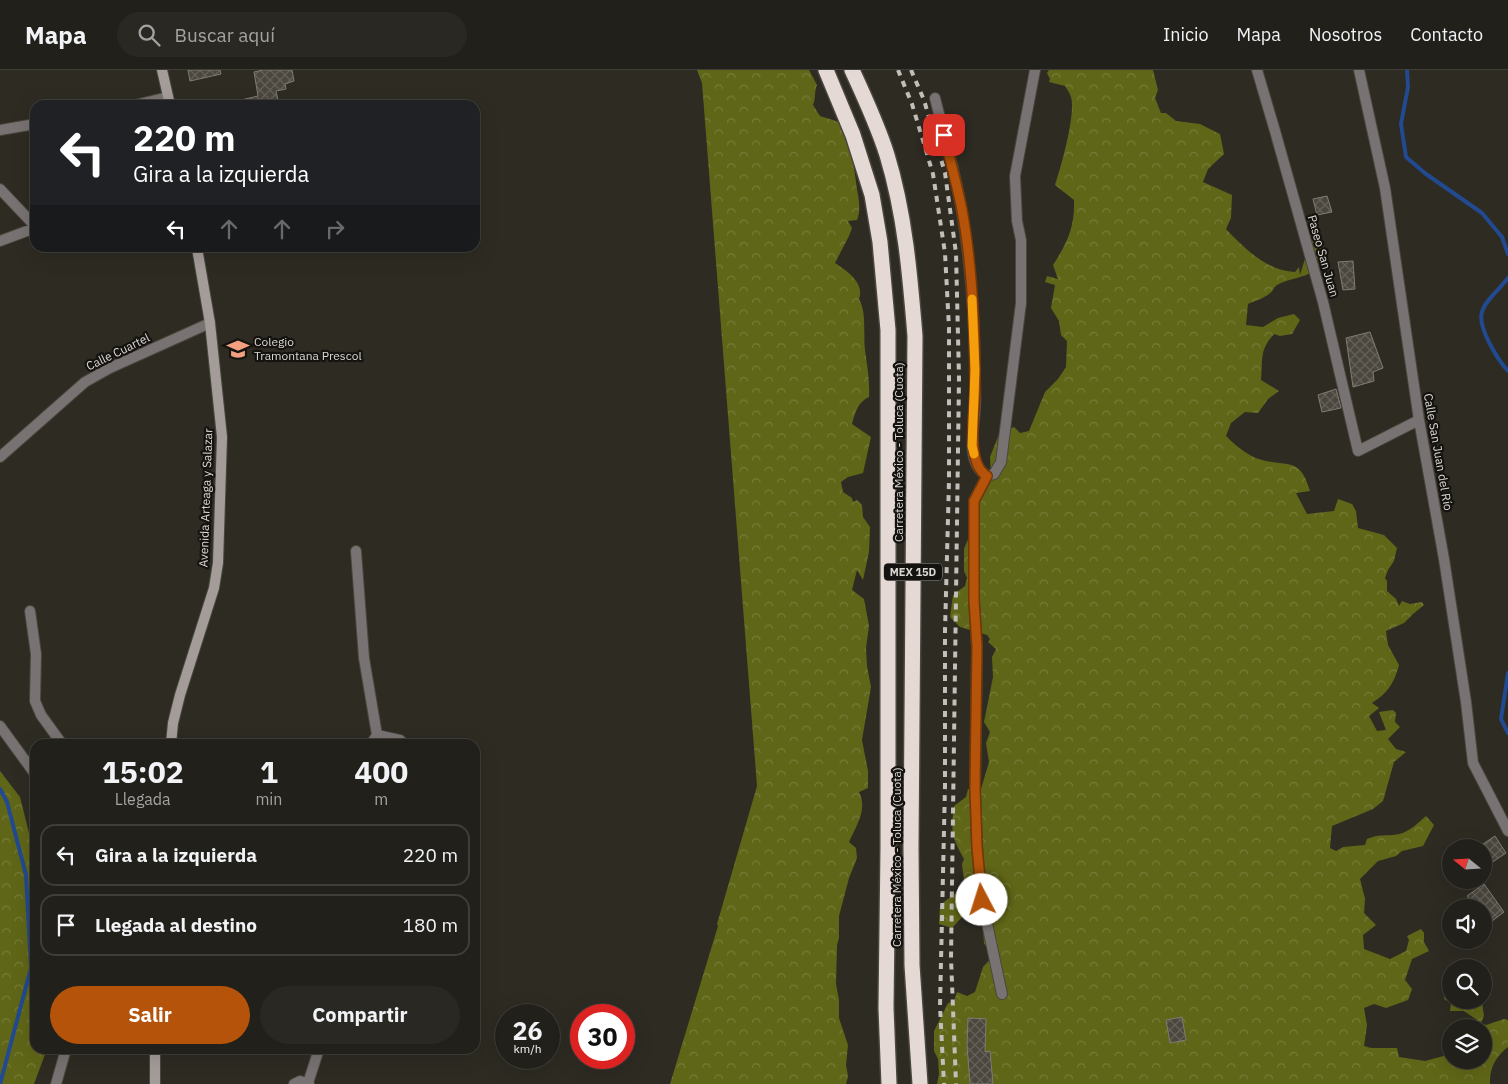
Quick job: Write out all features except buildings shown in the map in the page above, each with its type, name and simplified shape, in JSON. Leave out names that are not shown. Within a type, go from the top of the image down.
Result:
[{"type":"highway","name":"Carretera México - Toluca (Cuota)","points":[[826,70],[853,135],[872,195],[880,242],[888,330],[888,849],[886,1008],[889,1084]]},
{"type":"highway","name":"Carretera México - Toluca (Cuota)","points":[[852,70],[872,114],[896,190],[909,260],[915,336],[911,847],[912,965],[920,1084]]},
{"type":"street","points":[[162,70],[169,100]]},
{"type":"street","points":[[1002,994],[982,900],[977,847],[975,788],[977,647],[974,600],[974,501],[987,476],[994,474],[1001,462],[1021,303],[1021,240],[1017,221],[1015,176],[1035,70]]},
{"type":"street","name":"Calle San Juan del Río","points":[[1359,70],[1385,188],[1419,420],[1444,559],[1466,702],[1473,763],[1508,831]]},
{"type":"street","name":"Paseo San Juan","points":[[1257,71],[1323,302],[1358,451],[1419,420]]},
{"type":"street","points":[[935,98],[962,211],[969,262],[974,333],[975,370],[972,446],[975,460],[981,472],[987,476]]},
{"type":"street","points":[[0,130],[30,125]]},
{"type":"street","points":[[0,188],[30,221]]},
{"type":"street","points":[[0,241],[30,229]]},
{"type":"street","name":"Avenida Arteaga y Salazar","points":[[171,739],[173,723],[180,695],[214,588],[218,563],[222,437],[210,323],[198,252]]},
{"type":"street","name":"Calle Cuartel","points":[[0,457],[85,382],[110,368],[210,323]]},
{"type":"street","points":[[356,551],[364,658],[374,739]]},
{"type":"street","points":[[30,611],[36,654],[35,701],[59,739]]},
{"type":"street","points":[[0,726],[30,767]]},
{"type":"street","points":[[56,1084],[65,1054]]},
{"type":"street","points":[[155,1084],[156,1054]]},
{"type":"street","points":[[294,1084],[300,1081],[309,1084],[318,1054]]},
{"type":"green space","points":[[697,70],[809,70],[817,85],[813,105],[820,116],[839,122],[851,155],[856,179],[859,205],[857,220],[848,221],[852,228],[835,263],[854,278],[859,288],[859,299],[864,317],[864,344],[869,379],[869,397],[858,408],[852,424],[871,437],[863,473],[848,477],[841,482],[843,492],[852,498],[853,502],[857,500],[862,505],[863,517],[870,527],[869,552],[863,580],[857,570],[852,590],[864,599],[869,626],[866,648],[871,687],[862,740],[868,771],[868,788],[859,792],[862,811],[849,842],[856,848],[857,858],[849,878],[839,916],[839,938],[837,945],[836,984],[839,1000],[839,1018],[848,1045],[846,1065],[848,1076],[846,1084],[670,1084],[718,926],[717,924],[757,786],[702,83]]},
{"type":"green space","points":[[1049,70],[1153,70],[1158,90],[1155,98],[1161,113],[1166,113],[1176,121],[1200,124],[1220,134],[1224,154],[1208,169],[1203,182],[1232,195],[1231,218],[1226,229],[1248,251],[1266,263],[1285,271],[1295,272],[1299,267],[1300,275],[1307,252],[1307,241],[1317,234],[1322,241],[1324,256],[1317,269],[1277,285],[1267,295],[1248,304],[1246,325],[1263,327],[1278,318],[1294,314],[1300,320],[1292,334],[1280,336],[1274,334],[1264,350],[1261,380],[1279,391],[1268,399],[1258,413],[1245,412],[1231,423],[1226,436],[1252,456],[1298,468],[1306,480],[1310,491],[1296,493],[1307,514],[1334,511],[1338,499],[1352,504],[1356,511],[1358,528],[1384,535],[1397,548],[1394,561],[1385,578],[1387,581],[1387,591],[1396,599],[1399,606],[1402,601],[1410,604],[1422,602],[1424,605],[1404,623],[1386,631],[1388,645],[1399,665],[1390,687],[1372,703],[1379,708],[1369,716],[1377,731],[1386,730],[1379,712],[1393,710],[1396,713],[1395,722],[1400,727],[1388,739],[1396,749],[1406,752],[1394,762],[1383,801],[1373,809],[1332,826],[1330,848],[1336,851],[1343,847],[1365,845],[1367,839],[1372,837],[1403,833],[1426,816],[1434,825],[1423,846],[1402,851],[1396,856],[1378,861],[1360,879],[1365,899],[1364,913],[1376,925],[1363,935],[1364,949],[1390,959],[1406,951],[1409,940],[1407,936],[1421,929],[1424,933],[1424,942],[1429,951],[1412,959],[1405,980],[1412,989],[1408,1000],[1386,1008],[1374,1004],[1364,1008],[1367,1025],[1364,1046],[1371,1048],[1397,1048],[1399,1057],[1425,1061],[1442,1056],[1442,1069],[1492,1069],[1492,1023],[1504,1019],[1508,1020],[1508,1047],[1494,1063],[1490,1084],[937,1084],[939,1074],[938,1059],[934,1051],[934,1031],[948,1003],[954,1001],[957,992],[967,996],[975,992],[983,967],[996,953],[984,944],[983,926],[973,919],[963,916],[952,928],[939,924],[940,905],[956,893],[964,881],[962,864],[964,859],[953,833],[954,806],[966,797],[968,789],[981,789],[989,762],[986,743],[990,732],[984,722],[993,677],[992,657],[996,649],[988,642],[990,639],[987,635],[960,627],[950,617],[953,595],[965,586],[967,578],[964,571],[964,549],[977,518],[981,498],[991,477],[990,457],[999,434],[1014,427],[1020,433],[1029,431],[1045,392],[1058,379],[1066,367],[1067,341],[1061,335],[1059,321],[1051,308],[1055,285],[1045,282],[1047,276],[1058,279],[1053,265],[1066,242],[1073,218],[1074,200],[1055,185],[1067,141],[1072,105],[1071,96],[1065,86],[1049,82],[1050,79],[1047,73]]},
{"type":"green space","points":[[0,771],[20,797],[30,837],[30,1054],[45,1054],[34,1084],[0,1084]]},
{"type":"green space","points":[[1450,1009],[1483,1009],[1483,1019],[1476,1019],[1464,1011],[1450,1011]]},
{"type":"waterway","points":[[1407,70],[1408,87],[1401,124],[1406,157],[1426,174],[1482,213],[1502,237],[1508,254]]},
{"type":"waterway","points":[[1508,278],[1486,303],[1481,318],[1489,343],[1508,371]]},
{"type":"waterway","points":[[1508,673],[1501,719],[1508,733]]},
{"type":"waterway","points":[[0,789],[7,802],[26,875],[30,949]]},
{"type":"waterway","points":[[0,1084],[30,972]]},
{"type":"railway","points":[[898,70],[912,104],[933,174],[945,253],[949,328],[945,786],[940,1006],[944,1084]]},
{"type":"railway","points":[[911,70],[924,100],[945,173],[956,253],[959,378],[951,958],[956,1084]]},
{"type":"slow traffic","points":[[972,299],[975,370],[972,446],[974,454]]},
{"type":"place","name":"Colegio Tramontana Prescol","points":[[238,349]]},
{"type":"route","points":[[944,135],[962,211],[969,262],[975,370],[972,446],[975,460],[981,472],[987,476],[974,501],[974,600],[977,647],[975,788],[977,847],[982,900]]}]
